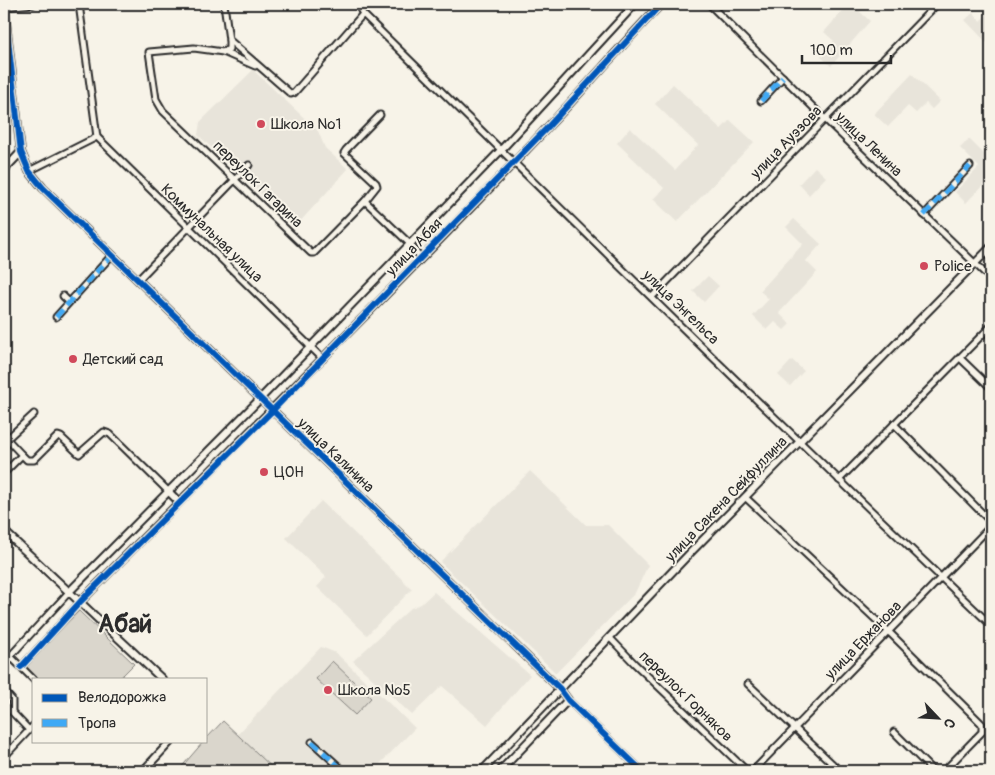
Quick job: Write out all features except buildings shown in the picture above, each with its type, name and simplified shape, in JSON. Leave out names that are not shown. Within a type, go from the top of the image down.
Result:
[{"type":"street","points":[[4,7],[33,4]]},
{"type":"street","points":[[29,171],[97,137],[79,4]]},
{"type":"street","points":[[224,4],[229,40],[229,49],[224,52]]},
{"type":"street","name":"улица Энгельса","points":[[357,4],[363,14],[800,442],[991,624]]},
{"type":"street","name":"улица Абая","points":[[70,591],[502,150],[635,4]]},
{"type":"street","name":"улица Ленина","points":[[709,4],[991,279]]},
{"type":"street","name":"улица Ауэзова","points":[[652,297],[937,4]]},
{"type":"street","name":"улица Абая","points":[[81,601],[272,411],[514,162],[658,5]]},
{"type":"street","name":"улица Калинина","points":[[4,7],[21,152],[29,171],[43,188],[560,689],[568,700],[642,771]]},
{"type":"street","points":[[229,40],[288,93],[294,93],[363,14]]},
{"type":"street","name":"переулок Гагарина","points":[[224,52],[194,48],[149,52],[152,83],[156,99],[162,111],[313,254],[365,201]]},
{"type":"street","points":[[224,52],[259,68]]},
{"type":"street","points":[[761,100],[783,78]]},
{"type":"street","points":[[380,115],[344,153],[376,183],[376,186],[365,201],[410,244],[421,258]]},
{"type":"street","name":"Коммунальная улица","points":[[97,137],[323,359]]},
{"type":"street","points":[[4,170],[21,152]]},
{"type":"street","points":[[138,280],[249,165]]},
{"type":"street","points":[[924,215],[970,166]]},
{"type":"street","name":"улица Сакена Сейфуллина","points":[[482,771],[745,497],[991,247]]},
{"type":"street","points":[[56,317],[112,255]]},
{"type":"street","points":[[63,296],[69,302]]},
{"type":"street","points":[[839,480],[991,326]]},
{"type":"street","points":[[960,358],[991,388]]},
{"type":"street","points":[[34,414],[6,438],[27,460],[34,460],[59,436],[79,454],[104,432],[107,432],[179,502]]},
{"type":"street","points":[[894,424],[991,522]]},
{"type":"street","points":[[4,474],[22,455]]},
{"type":"street","points":[[745,497],[889,632],[982,724],[982,732],[944,771]]},
{"type":"street","name":"улица Ержанова","points":[[752,771],[990,529]]},
{"type":"street","points":[[4,531],[81,601],[161,678]]},
{"type":"street","points":[[4,663],[70,591]]},
{"type":"street","points":[[21,666],[81,601]]},
{"type":"street","name":"переулок Горняков","points":[[610,638],[747,771]]},
{"type":"street","points":[[10,656],[32,678]]},
{"type":"street","points":[[748,684],[840,771]]},
{"type":"street","points":[[4,691],[12,700],[12,712],[32,727],[4,757]]},
{"type":"street","points":[[500,771],[568,700]]},
{"type":"street","points":[[894,732],[933,771]]},
{"type":"street","points":[[143,771],[170,742]]},
{"type":"street","points":[[312,742],[344,771]]},
{"type":"shaded area","points":[[849,4],[858,4],[863,8],[860,12],[870,21],[831,66],[821,57],[834,41],[824,32]]},
{"type":"shaded area","points":[[973,13],[980,21],[987,14],[991,18],[991,47],[965,20]]},
{"type":"shaded area","points":[[253,70],[318,131],[325,148],[348,169],[296,226],[198,135],[200,122]]},
{"type":"shaded area","points":[[912,74],[940,101],[932,109],[926,103],[916,113],[908,106],[888,127],[874,114]]},
{"type":"shaded area","points":[[673,84],[721,129],[730,120],[754,142],[677,222],[653,199],[664,188],[617,143],[630,128],[675,170],[698,145],[655,104]]},
{"type":"shaded area","points":[[969,139],[991,161],[991,177],[966,203],[955,192],[979,167],[960,148]]},
{"type":"shaded area","points":[[815,167],[826,177],[809,195],[799,184]]},
{"type":"shaded area","points":[[794,219],[821,244],[806,261],[817,272],[779,313],[790,324],[784,330],[775,322],[767,330],[753,316],[769,299],[760,291],[803,244],[786,227]]},
{"type":"shaded area","points":[[708,276],[719,286],[704,302],[693,291]]},
{"type":"shaded area","points":[[792,360],[804,371],[790,386],[778,375]]},
{"type":"shaded area","points":[[530,471],[586,525],[608,525],[648,565],[635,593],[556,673],[440,562]]},
{"type":"shaded area","points":[[321,501],[412,589],[367,635],[317,587],[326,577],[286,538]]},
{"type":"shaded area","points":[[434,592],[530,675],[487,725],[442,686],[412,715],[353,661],[411,608],[421,604]]},
{"type":"shaded area","points":[[79,611],[134,664],[120,678],[36,678],[24,667]]},
{"type":"shaded area","name":"Школа №5","points":[[321,647],[336,653],[415,728],[373,771],[276,771],[237,735]]},
{"type":"shaded area","points":[[332,661],[371,698],[355,715],[316,679]]},
{"type":"shaded area","points":[[223,721],[276,771],[178,771],[203,742],[208,742],[208,737]]},
{"type":"marked path","points":[[761,101],[783,77]]},
{"type":"marked path","points":[[924,215],[970,166]]},
{"type":"marked path","points":[[56,317],[112,255]]},
{"type":"marked path","points":[[312,742],[344,771]]},
{"type":"cycle path","points":[[21,667],[81,601],[272,411],[546,129],[661,4]]},
{"type":"cycle path","points":[[4,6],[21,152],[29,171],[43,188],[560,689],[568,700],[642,771]]},
{"type":"place","name":"Школа №1","points":[[261,124]]},
{"type":"place","name":"Police","points":[[924,266]]},
{"type":"place","name":"Детский сад","points":[[73,359]]},
{"type":"place","name":"ЦОН","points":[[264,472]]},
{"type":"place","name":"Школа №5","points":[[328,690]]},
{"type":"district","name":"Абай","points":[[125,623]]}]
